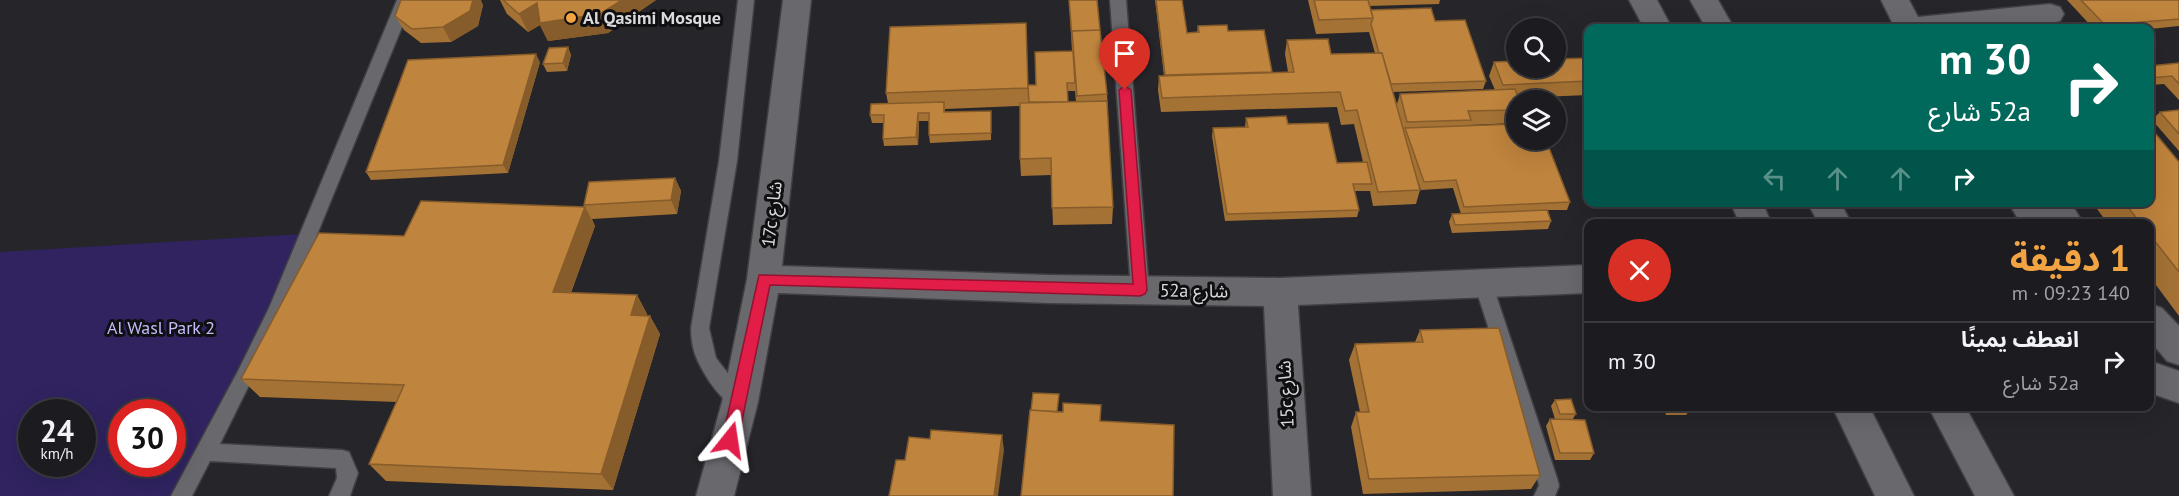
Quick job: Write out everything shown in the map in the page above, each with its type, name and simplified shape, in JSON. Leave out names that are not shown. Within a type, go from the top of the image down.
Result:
[{"type":"street","name":"17c شارع","points":[[716,496],[740,402],[764,279],[797,0]]},
{"type":"street","points":[[1643,0],[1656,24]]},
{"type":"street","points":[[1903,17],[2043,7]]},
{"type":"street","points":[[2055,207],[2064,219]]},
{"type":"street","name":"52a شارع","points":[[764,279],[1140,290],[1280,291],[1584,279]]},
{"type":"street","name":"15c شارع","points":[[1280,291],[1292,496]]},
{"type":"street","points":[[2154,322],[2179,350]]},
{"type":"street","points":[[2154,378],[2168,386],[2179,387]]},
{"type":"street","points":[[1852,411],[1895,496]]},
{"type":"street","points":[[1949,411],[1995,496]]},
{"type":"lane","points":[[181,496],[206,452],[278,308],[405,0]]},
{"type":"lane","points":[[740,402],[705,359],[700,345],[700,328],[728,161],[746,0]]},
{"type":"lane","points":[[1118,0],[1140,290]]},
{"type":"lane","points":[[1483,283],[1547,478],[1549,486],[1544,496]]},
{"type":"lane","points":[[206,452],[342,459],[349,473],[339,496]]},
{"type":"green space","name":"Al Wasl Park 2","points":[[304,234],[186,474],[186,399],[108,399],[108,477],[184,477],[175,496],[0,496],[0,252]]},
{"type":"building","points":[[401,0],[473,0],[470,11],[443,27],[412,29],[395,16]]},
{"type":"building","points":[[503,0],[622,0],[600,14],[540,23],[537,3],[519,14]]},
{"type":"building","points":[[1069,0],[1097,0],[1100,30],[1072,31],[1072,37]]},
{"type":"building","points":[[1156,0],[1182,0],[1187,33],[1199,32],[1198,26],[1227,25],[1228,31],[1264,30],[1272,72],[1165,75]]},
{"type":"building","points":[[1314,0],[1368,0],[1373,18],[1319,20]]},
{"type":"building","points":[[2081,0],[2179,0],[2179,19],[2104,24]]},
{"type":"building","points":[[1431,8],[1435,21],[1465,20],[1486,81],[1391,84],[1371,24],[1373,18],[1371,10]]},
{"type":"building","points":[[1026,23],[1028,88],[886,93],[890,27]]},
{"type":"building","points":[[1100,30],[1107,94],[1077,96],[1072,31]]},
{"type":"building","points":[[1328,39],[1331,54],[1382,53],[1420,190],[1378,192],[1357,110],[1345,111],[1340,92],[1162,98],[1159,76],[1294,72],[1287,40]]},
{"type":"building","points":[[568,47],[563,63],[543,64],[549,48]]},
{"type":"building","points":[[1073,51],[1075,83],[1067,83],[1068,102],[1029,102],[1028,85],[1036,85],[1035,52]]},
{"type":"building","points":[[536,54],[503,165],[366,172],[408,60]]},
{"type":"building","points":[[1584,58],[1584,81],[1503,85],[1494,62],[1506,61],[1506,78],[1566,78],[1566,59]]},
{"type":"building","points":[[2179,63],[2179,84],[2172,76],[2154,78],[2154,66]]},
{"type":"building","points":[[1515,89],[1515,90],[1506,90],[1506,110],[1468,111],[1471,120],[1407,122],[1400,94]]},
{"type":"building","points":[[1107,101],[1113,207],[1052,208],[1051,158],[1020,159],[1020,103]]},
{"type":"building","points":[[944,102],[944,112],[991,111],[991,133],[929,135],[929,113],[918,113],[916,137],[883,139],[884,115],[870,115],[871,104]]},
{"type":"building","points":[[2179,110],[2179,134],[2160,112]]},
{"type":"building","points":[[1286,116],[1288,124],[1328,123],[1337,163],[1367,162],[1372,184],[1353,184],[1359,210],[1227,214],[1213,128],[1248,127],[1246,118]]},
{"type":"building","points":[[1506,124],[1506,150],[1550,150],[1570,202],[1464,207],[1456,180],[1424,182],[1405,128]]},
{"type":"building","points":[[2154,132],[2179,162],[2179,272],[2154,240],[2154,219],[2137,219],[2128,207],[2154,207]]},
{"type":"building","points":[[675,178],[671,200],[584,205],[589,182]]},
{"type":"building","points":[[421,201],[585,207],[553,292],[637,295],[631,315],[650,316],[601,474],[369,464],[404,385],[241,379],[319,233],[404,236]]},
{"type":"building","points":[[1547,210],[1551,221],[1455,225],[1452,214]]},
{"type":"building","points":[[1499,328],[1540,475],[1369,479],[1356,412],[1369,412],[1355,344],[1423,342],[1420,330]]},
{"type":"building","points":[[1033,393],[1059,394],[1057,412],[1031,410]]},
{"type":"building","points":[[1571,399],[1576,414],[1560,414],[1555,400]]},
{"type":"building","points":[[1063,403],[1101,405],[1100,421],[1174,425],[1173,496],[1021,496],[1030,410],[1063,412]]},
{"type":"building","points":[[1550,419],[1585,420],[1594,453],[1560,453]]},
{"type":"building","points":[[931,430],[1002,435],[994,496],[889,496],[896,460],[905,460],[909,437],[930,439]]},
{"type":"place","name":"Al Qasimi Mosque","points":[[571,18]]},
{"type":"route","points":[[730,440],[740,402],[764,279],[1140,290],[1125,90]]}]
